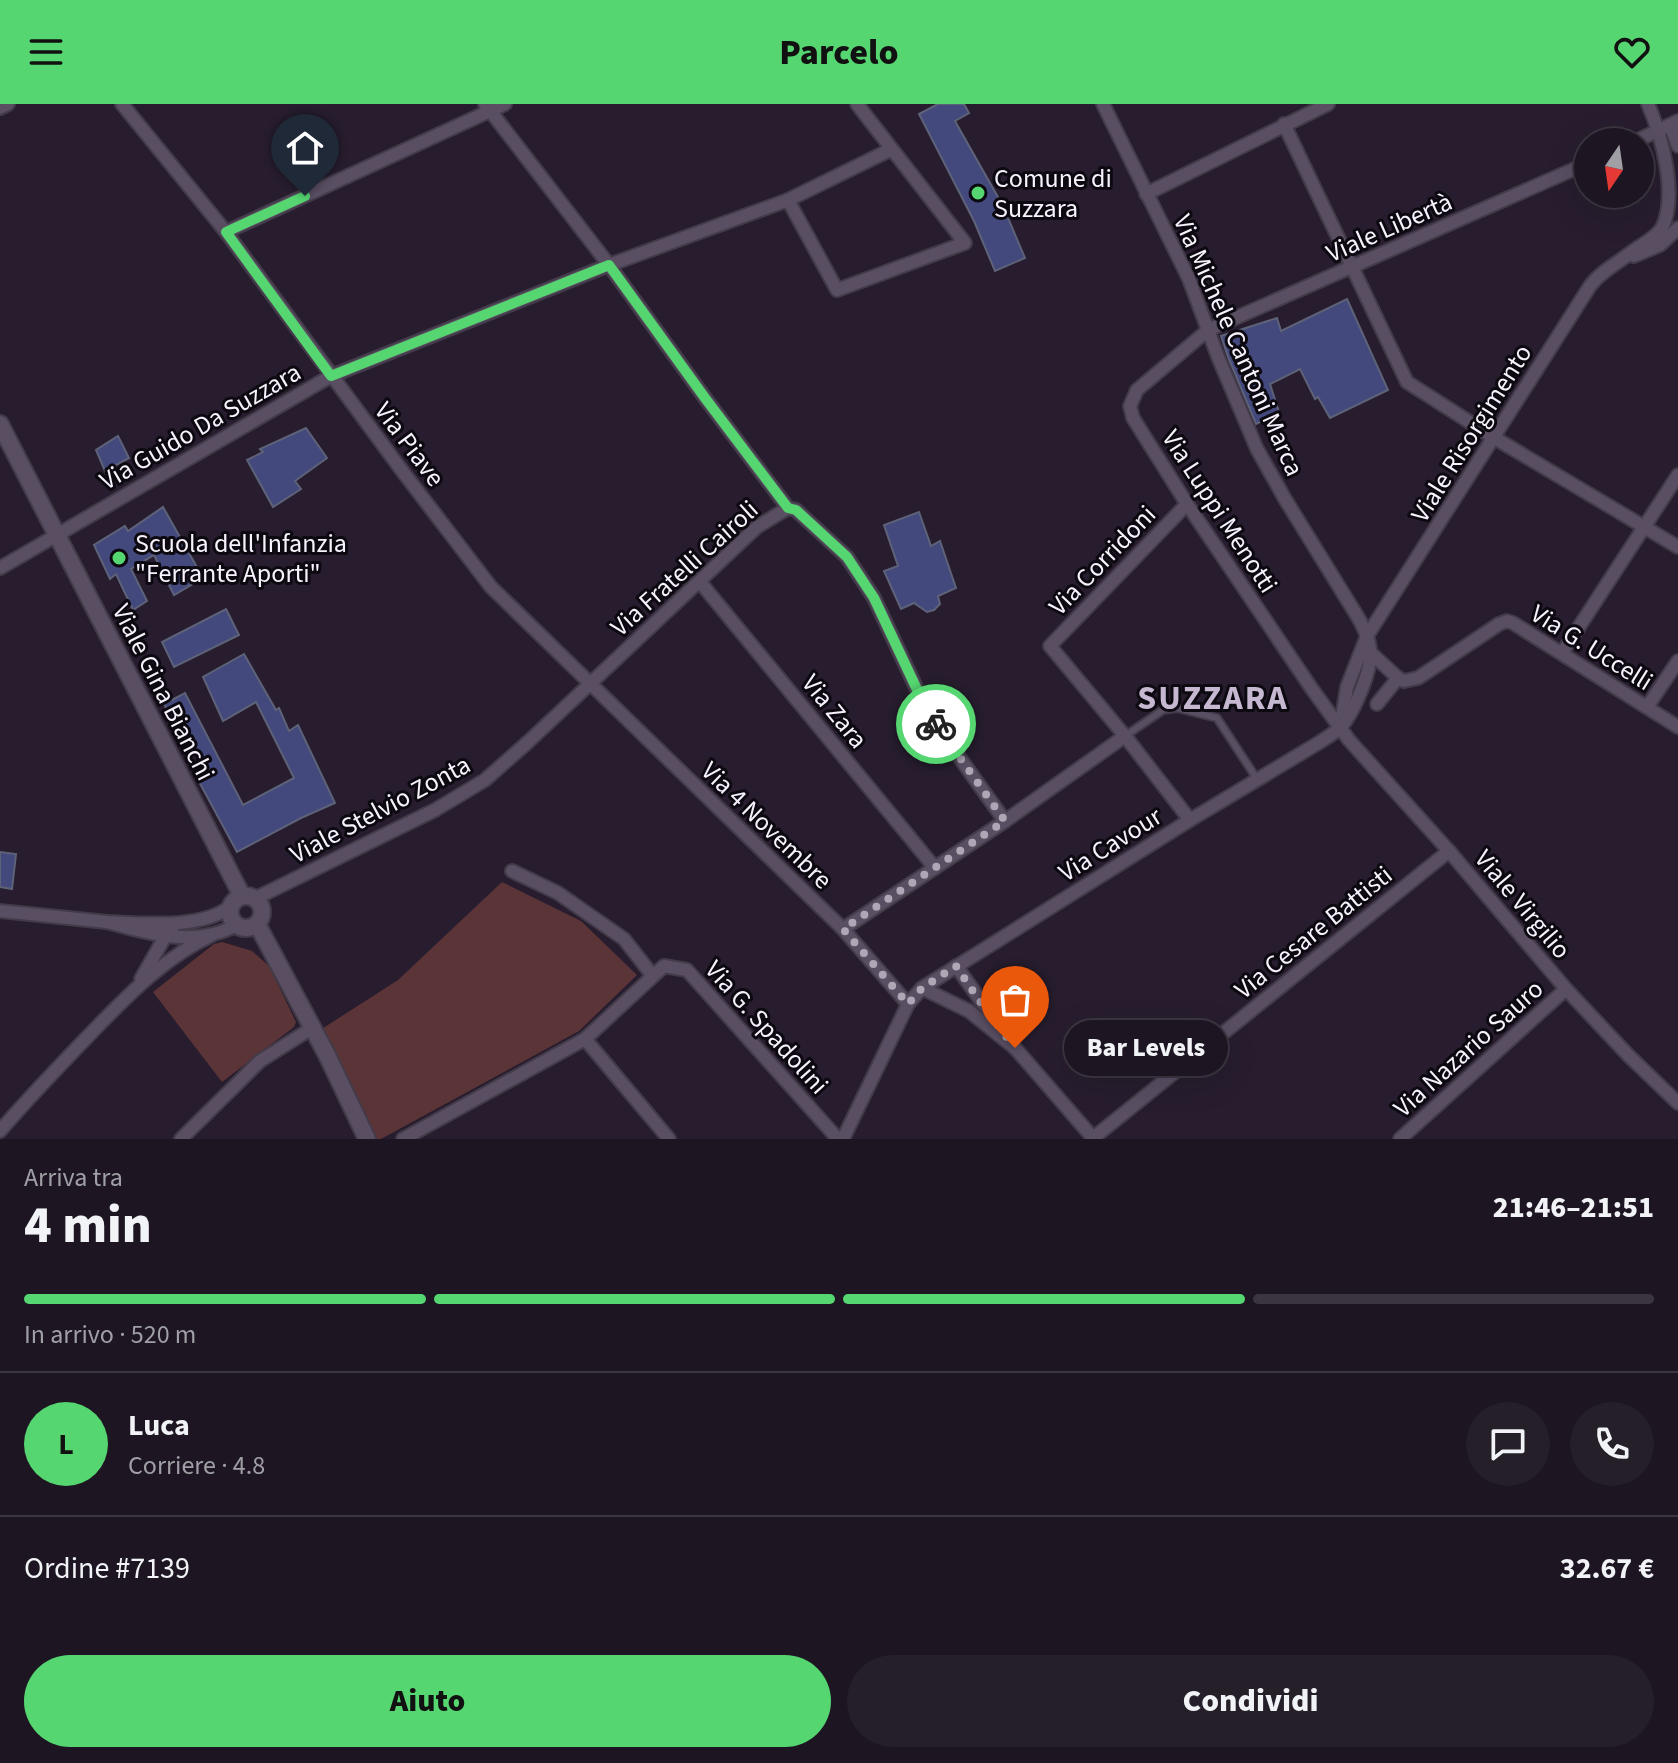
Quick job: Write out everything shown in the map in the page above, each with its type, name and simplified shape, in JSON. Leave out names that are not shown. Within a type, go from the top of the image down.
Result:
[{"type":"street","points":[[0,108],[8,104]]},
{"type":"street","points":[[226,232],[488,108],[505,104]]},
{"type":"street","points":[[788,200],[837,290],[965,243],[857,104]]},
{"type":"street","name":"Via Michele Cantoni Marca","points":[[1103,104],[1189,279],[1257,449],[1359,619],[1371,653]]},
{"type":"street","points":[[1146,194],[1328,104]]},
{"type":"street","points":[[1648,104],[1669,126],[1678,146]]},
{"type":"street","name":"Via Piave","points":[[122,106],[226,232],[491,587],[590,684]]},
{"type":"street","points":[[488,108],[609,265],[788,508]]},
{"type":"street","points":[[1284,124],[1407,382],[1678,547]]},
{"type":"street","points":[[1669,126],[1677,199]]},
{"type":"street","name":"Via Guido Da Suzzara","points":[[0,568],[331,376],[609,265],[788,200],[892,149]]},
{"type":"street","name":"Viale Libertà","points":[[1208,330],[1574,169]]},
{"type":"street","name":"Viale Risorgimento","points":[[1340,727],[1347,687],[1367,636],[1493,437],[1595,279],[1661,230],[1677,199]]},
{"type":"street","points":[[1620,261],[1660,245],[1678,229]]},
{"type":"street","name":"Via Luppi Menotti","points":[[1208,330],[1137,390],[1130,406],[1133,418],[1187,504],[1340,727]]},
{"type":"street","name":"Viale Gina Bianchi","points":[[0,424],[243,900]]},
{"type":"street","points":[[1562,653],[1678,475]]},
{"type":"street","name":"Via Corridoni","points":[[1125,736],[1050,646],[1187,504]]},
{"type":"street","name":"Via Fratelli Cairoli","points":[[590,684],[757,527],[788,508],[796,510],[847,557],[874,598],[929,715],[1005,821]]},
{"type":"street","name":"Via Zara","points":[[700,582],[935,868]]},
{"type":"street","name":"Via G. Uccelli","points":[[1398,678],[1404,681],[1418,678],[1507,621],[1678,727]]},
{"type":"street","points":[[1340,727],[1356,705],[1371,653],[1398,678],[1377,704]]},
{"type":"street","points":[[1647,707],[1678,661]]},
{"type":"street","name":"Viale Stelvio Zonta","points":[[0,911],[107,922],[167,924],[198,920],[223,912],[435,810],[485,780],[590,684]]},
{"type":"street","name":"Via 4 Novembre","points":[[590,684],[843,929],[908,1004]]},
{"type":"street","name":"Via Cavour","points":[[840,1139],[908,1004],[922,988],[1340,727]]},
{"type":"street","name":"Viale Virgilio","points":[[1340,727],[1566,989],[1678,1103]]},
{"type":"street","points":[[843,929],[1125,736],[1190,820]]},
{"type":"street","name":"Via Cesare Battisti","points":[[1093,1139],[1449,851]]},
{"type":"street","points":[[403,1139],[585,1039],[653,976],[624,939],[558,893],[512,871]]},
{"type":"street","points":[[243,900],[262,906],[262,916],[257,924],[247,928],[237,925],[231,917],[243,900]]},
{"type":"street","points":[[137,986],[166,935],[198,920]]},
{"type":"street","name":"Viale Stelvio Zonta","points":[[107,922],[166,935],[195,937],[212,935],[237,925]]},
{"type":"street","points":[[257,924],[367,1139]]},
{"type":"street","points":[[0,1131],[137,986],[188,946],[212,935]]},
{"type":"street","name":"Via G. Spadolini","points":[[653,976],[664,966],[687,970],[840,1139]]},
{"type":"street","points":[[956,966],[1015,1048],[1093,1139]]},
{"type":"street","points":[[922,988],[969,1011],[1015,1048]]},
{"type":"street","name":"Via Nazario Sauro","points":[[1400,1139],[1566,989]]},
{"type":"street","points":[[181,1139],[260,1061],[312,1028]]},
{"type":"street","points":[[585,1039],[669,1139]]},
{"type":"lane","points":[[1125,736],[1163,710],[1177,708],[1217,718],[1257,779]]},
{"type":"shaded area","points":[[502,882],[581,921],[637,975],[579,1031],[381,1139],[367,1139],[317,1032],[398,980]]},
{"type":"shaded area","points":[[222,942],[252,951],[269,966],[296,1022],[294,1027],[222,1082],[153,992],[214,944]]},
{"type":"building","points":[[938,104],[964,104],[969,113],[955,121],[1003,206],[1025,258],[995,271],[974,221],[919,114]]},
{"type":"building","points":[[1347,299],[1388,390],[1330,418],[1318,397],[1315,399],[1300,369],[1270,384],[1279,412],[1256,424],[1221,336],[1277,318],[1281,331]]},
{"type":"building","points":[[306,428],[327,458],[295,481],[301,489],[273,507],[247,460],[263,452],[260,449]]},
{"type":"building","points":[[118,436],[129,458],[105,471],[96,450]]},
{"type":"building","name":"Scuola dell'Infanzia \"Ferrante Aporti\"","points":[[163,507],[203,578],[174,595],[154,555],[131,569],[147,601],[133,610],[116,574],[110,579],[94,545],[125,526],[128,531]]},
{"type":"building","points":[[919,512],[931,546],[940,541],[956,588],[938,596],[940,604],[927,612],[914,603],[901,609],[884,571],[898,566],[884,525]]},
{"type":"building","points":[[226,609],[239,635],[174,667],[162,642]]},
{"type":"building","points":[[244,654],[276,710],[279,708],[289,731],[298,725],[335,803],[237,852],[197,778],[210,772],[200,752],[191,756],[164,704],[185,693],[243,805],[294,778],[256,702],[223,721],[203,677]]},
{"type":"building","points":[[0,852],[16,854],[12,889],[0,887]]},
{"type":"way so far","points":[[936,724],[1005,821],[843,929],[908,1004],[929,982],[956,966],[1015,1048]]},
{"type":"place","name":"Comune di Suzzara","points":[[978,193]]},
{"type":"place","name":"Scuola dell'Infanzia \"Ferrante Aporti\"","points":[[119,558]]},
{"type":"place","name":"Bar Levels","points":[[1015,1048]]},
{"type":"district","name":"SUZZARA","points":[[1213,697]]},
{"type":"route","points":[[305,196],[226,232],[331,376],[609,265],[788,508],[796,510],[847,557],[874,598],[936,724]]}]
